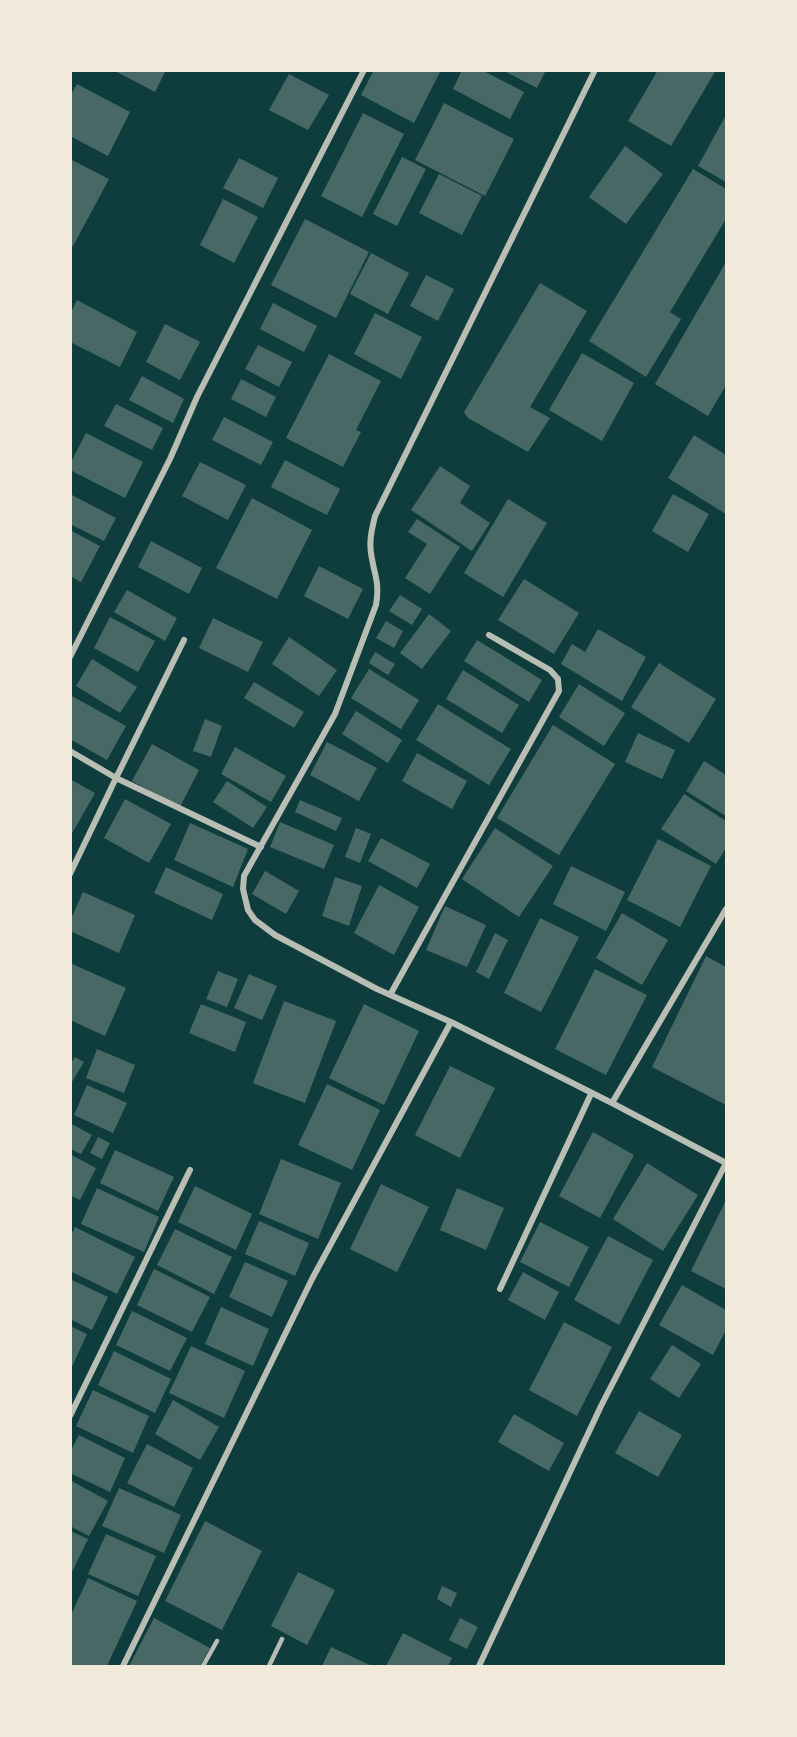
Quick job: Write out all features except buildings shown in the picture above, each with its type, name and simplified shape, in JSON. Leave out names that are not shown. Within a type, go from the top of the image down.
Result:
[{"type":"street","points":[[70,657],[170,459],[197,397],[364,70]]},
{"type":"street","points":[[479,1666],[601,1406],[726,1163],[612,1103],[451,1022],[390,995],[275,935],[255,920],[248,910],[244,895],[244,876],[335,714],[376,605],[379,588],[371,554],[370,536],[375,516],[596,70]]},
{"type":"street","points":[[390,995],[559,691],[558,679],[550,670],[489,635]]},
{"type":"street","points":[[70,874],[184,640]]},
{"type":"street","points":[[70,751],[116,778],[261,847]]},
{"type":"street","points":[[612,1103],[726,909]]},
{"type":"street","points":[[123,1666],[312,1279],[451,1022]]},
{"type":"street","points":[[500,1289],[591,1094]]},
{"type":"street","points":[[70,1416],[190,1170]]},
{"type":"lane","points":[[268,1666],[282,1639]]},
{"type":"lane","points":[[203,1666],[217,1641]]}]
